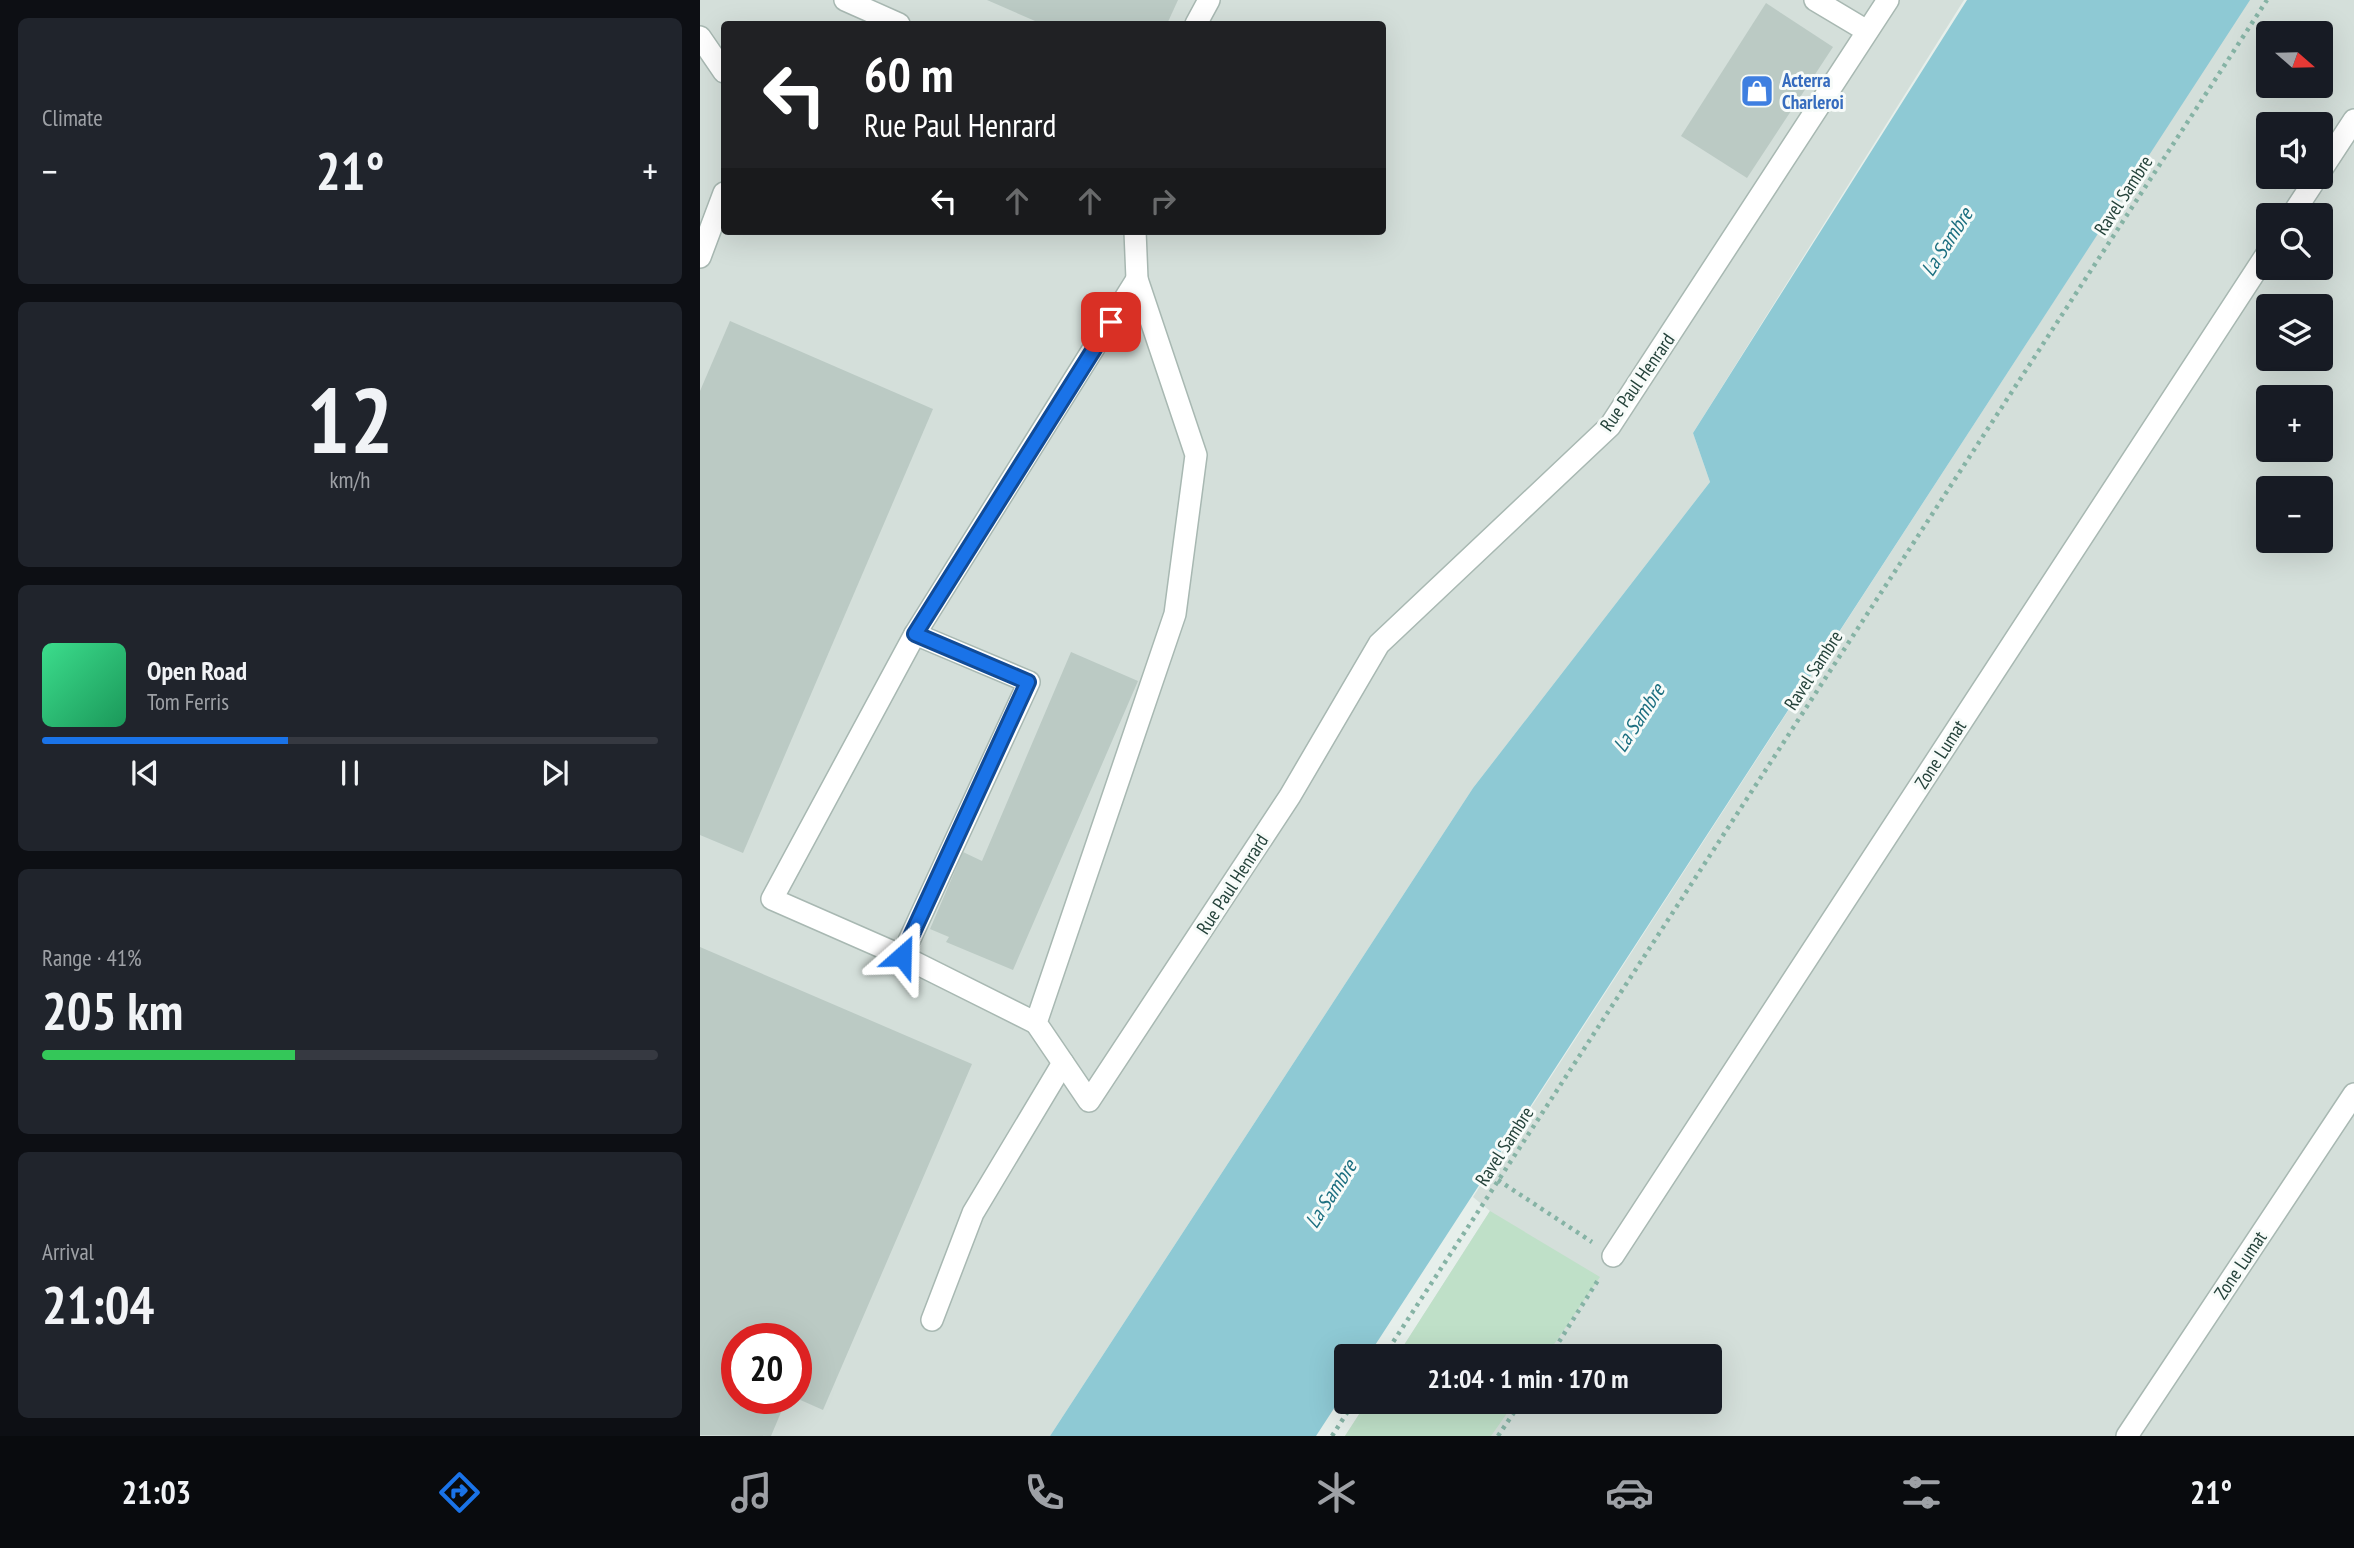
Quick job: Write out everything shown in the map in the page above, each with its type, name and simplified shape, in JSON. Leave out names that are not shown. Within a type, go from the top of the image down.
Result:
[{"type":"street","points":[[845,0],[891,21]]},
{"type":"street","points":[[1198,21],[1209,0]]},
{"type":"street","points":[[1815,0],[1867,31],[1888,0]]},
{"type":"street","name":"Rue Paul Henrard","points":[[1036,1023],[1089,1101],[1290,796],[1379,644],[1610,426],[1867,31]]},
{"type":"street","points":[[700,37],[721,68]]},
{"type":"street","points":[[2333,152],[2354,120]]},
{"type":"street","points":[[700,257],[721,201]]},
{"type":"street","points":[[1135,235],[1138,279],[1196,455],[1175,614],[1036,1023],[902,956],[772,898],[915,634],[1138,279]]},
{"type":"street","name":"Zone Lumat","points":[[1613,1256],[2256,270]]},
{"type":"street","points":[[902,956],[1028,682],[915,634]]},
{"type":"street","points":[[932,1320],[973,1213],[1063,1063]]},
{"type":"street","name":"Zone Lumat","points":[[2127,1436],[2354,1094]]},
{"type":"path","name":"Ravel Sambre","points":[[1392,1344],[2267,0]]},
{"type":"path","points":[[1498,1180],[1613,1256],[1558,1344]]},
{"type":"path","points":[[1332,1436],[1346,1414]]},
{"type":"path","points":[[1499,1436],[1513,1414]]},
{"type":"shaded area","points":[[700,0],[1964,0],[1693,433],[1710,482],[1473,788],[1050,1436],[700,1436]]},
{"type":"shaded area","points":[[2249,0],[2354,0],[2354,1436],[1345,1436],[1359,1414],[1722,1414],[1722,1344],[1405,1344],[1490,1211],[1473,1197]]},
{"type":"green space","points":[[1490,1211],[1600,1277],[1554,1344],[1405,1344]]},
{"type":"green space","points":[[1359,1414],[1507,1414],[1491,1436],[1345,1436]]},
{"type":"water","name":"La Sambre","points":[[1967,0],[2250,0],[1376,1344],[1334,1344],[1334,1408],[1316,1436],[1050,1436],[1473,788],[1710,482],[1693,433]]},
{"type":"building","points":[[987,0],[1178,0],[1168,21],[1035,21]]},
{"type":"building","name":"Acterra Charleroi","points":[[1766,3],[1833,47],[1747,178],[1681,136]]},
{"type":"building","points":[[730,321],[933,409],[743,853],[700,835],[700,391]]},
{"type":"building","points":[[1071,652],[1138,681],[1013,970],[946,942],[949,937],[930,929],[963,852],[982,861]]},
{"type":"building","points":[[700,947],[972,1064],[823,1410],[812,1405],[812,1323],[721,1323],[721,1414],[780,1414],[771,1436],[700,1435]]},
{"type":"place","name":"Acterra Charleroi","points":[[1757,91]]},
{"type":"route","points":[[902,956],[1028,682],[915,634],[1111,322]]}]
